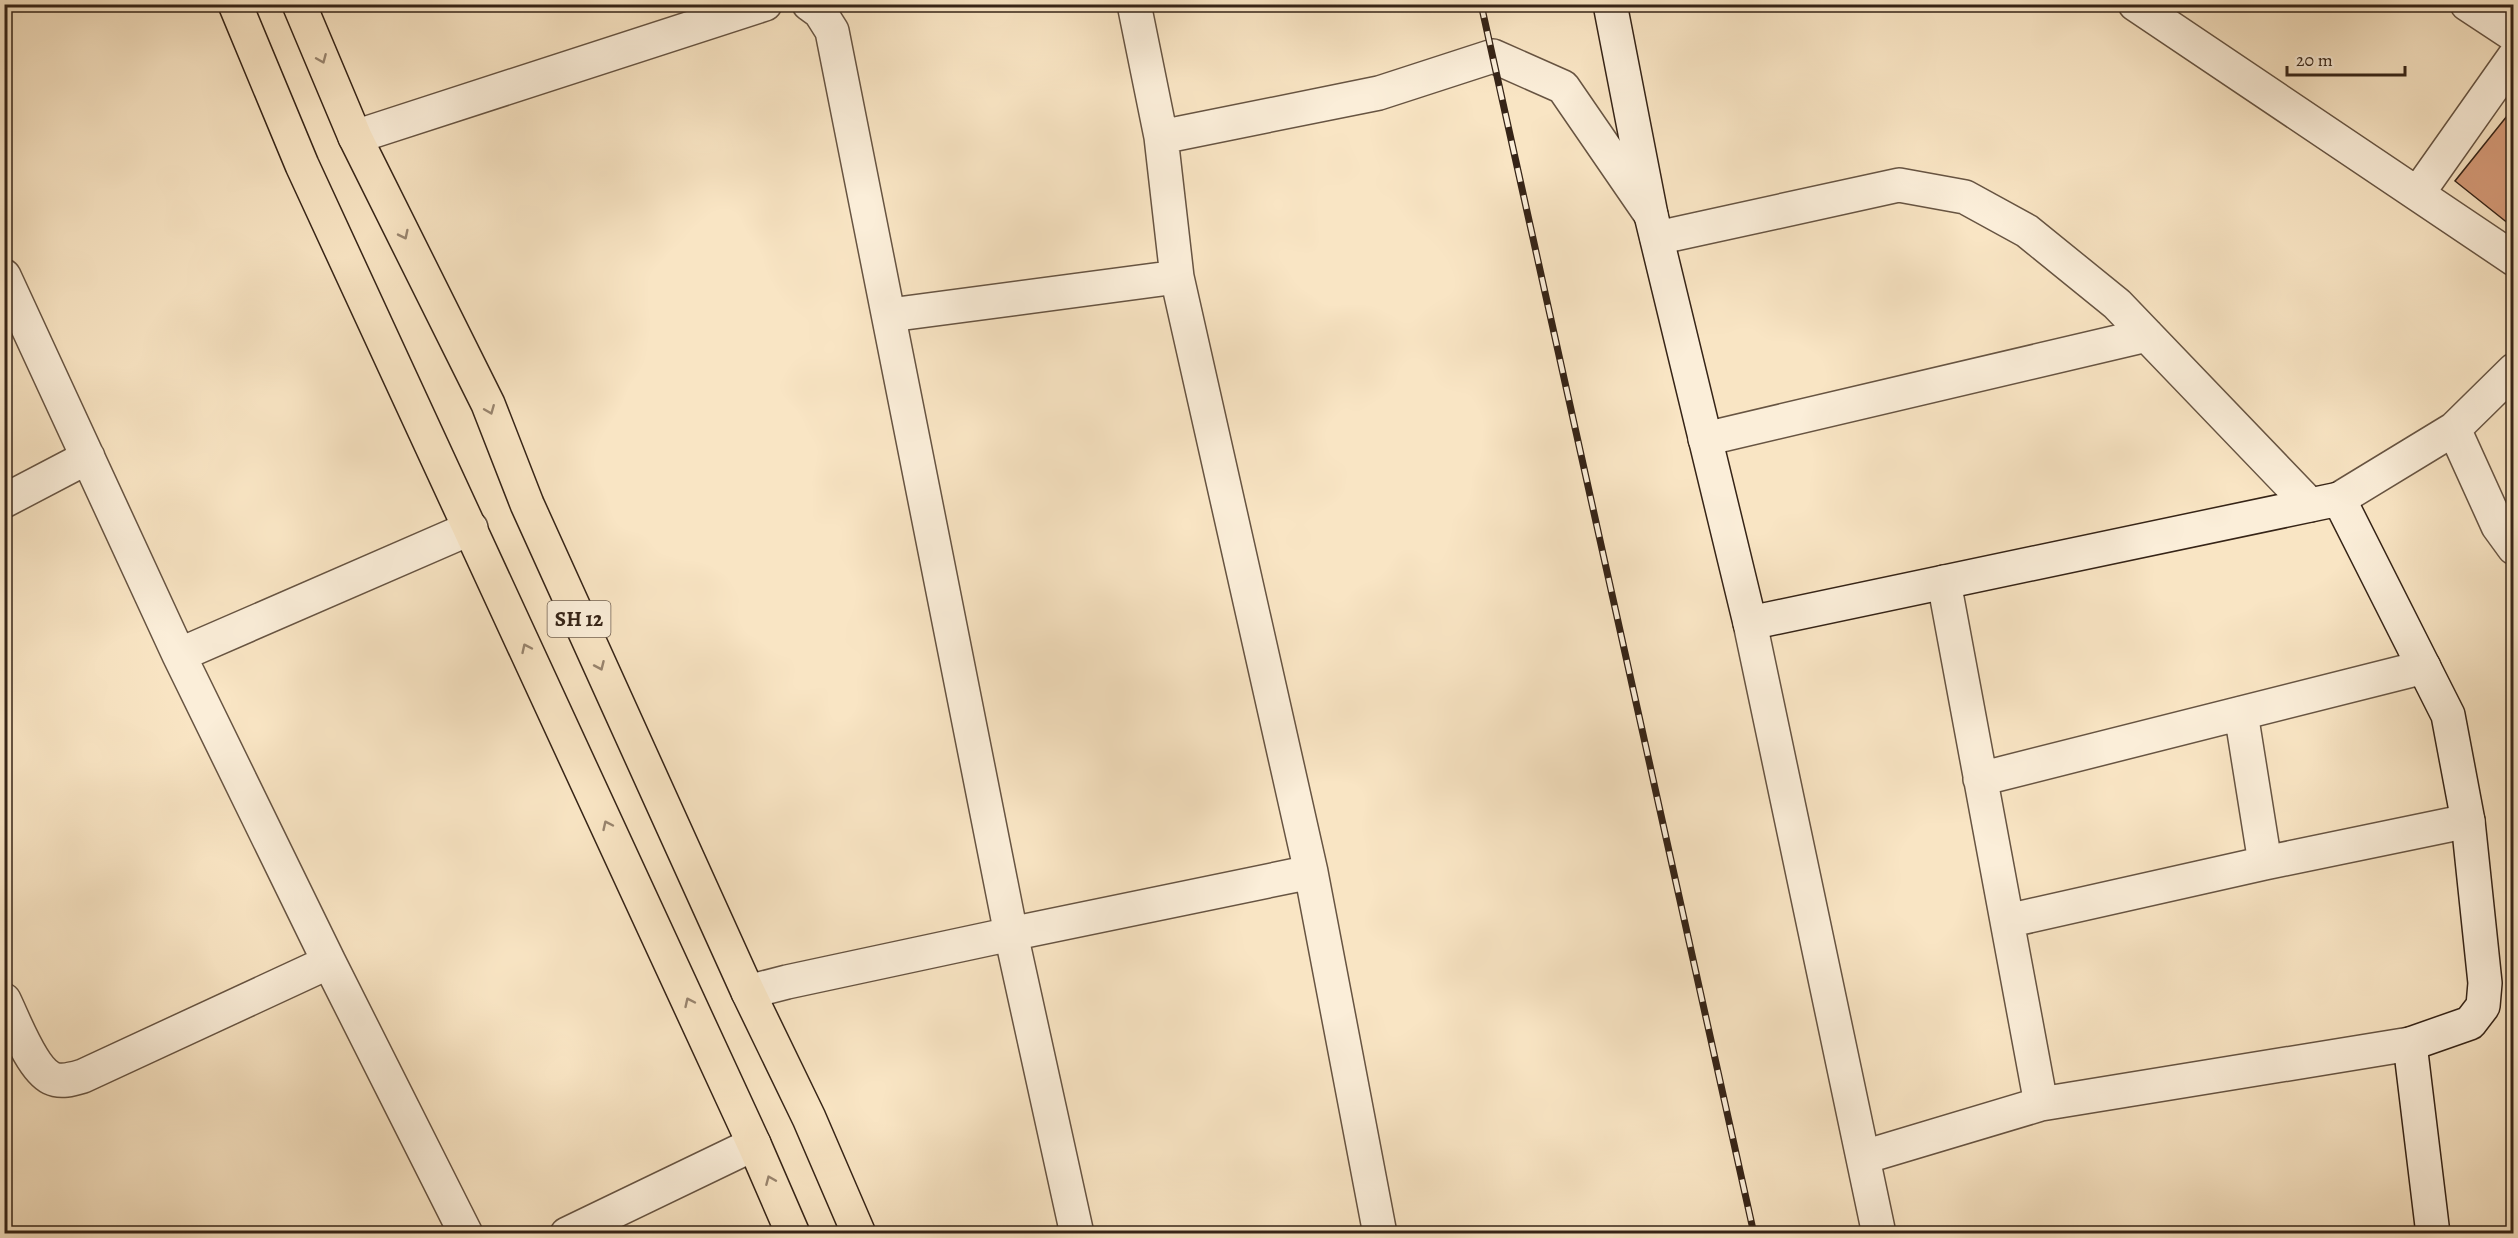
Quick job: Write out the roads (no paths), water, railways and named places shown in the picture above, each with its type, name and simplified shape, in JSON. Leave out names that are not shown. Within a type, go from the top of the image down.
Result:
[{"type":"main road","name":"SH 12","points":[[235,4],[302,165],[471,528],[793,1233]]},
{"type":"main road","name":"SH 12","points":[[299,4],[355,138],[488,404],[527,504],[748,993],[809,1118],[859,1233]]},
{"type":"street","points":[[355,138],[765,4]]},
{"type":"street","points":[[809,4],[820,12],[832,31],[1011,934],[1077,1233]]},
{"type":"street","points":[[1134,4],[1161,137],[1177,277],[1311,872],[1380,1233]]},
{"type":"street","points":[[1610,4],[1654,226],[1750,623],[1879,1233]]},
{"type":"street","points":[[2135,4],[2514,259]]},
{"type":"street","points":[[2467,4],[2514,35]]},
{"type":"street","points":[[1161,137],[1379,93],[1493,56],[1563,87],[1654,226]]},
{"type":"street","points":[[2418,193],[2514,57]]},
{"type":"street","points":[[1654,226],[1899,185],[1965,197],[2027,231],[2117,304],[2147,335],[2334,498],[2448,715],[2468,821],[2485,983],[2483,1006],[2470,1023],[2410,1044],[2041,1104],[1864,1157]]},
{"type":"street","points":[[4,276],[179,655],[329,962],[466,1233]]},
{"type":"street","points":[[890,315],[1177,277]]},
{"type":"street","points":[[1705,439],[2147,335]]},
{"type":"street","points":[[1750,623],[2334,498],[2445,435],[2514,370]]},
{"type":"street","points":[[2445,435],[2498,526],[2514,548]]},
{"type":"street","points":[[4,501],[88,457]]},
{"type":"street","points":[[179,655],[471,528]]},
{"type":"street","points":[[1944,582],[2041,1104]]},
{"type":"street","points":[[1980,779],[2424,667]]},
{"type":"street","points":[[2241,713],[2265,863]]},
{"type":"street","points":[[2007,921],[2265,863],[2468,821]]},
{"type":"street","points":[[748,993],[787,982],[1311,872]]},
{"type":"street","points":[[4,1000],[33,1058],[43,1072],[52,1078],[64,1080],[83,1076],[329,962]]},
{"type":"street","points":[[2410,1044],[2427,1232]]},
{"type":"street","points":[[567,1233],[754,1144]]},
{"type":"railway","points":[[1481,4],[1754,1234]]}]
